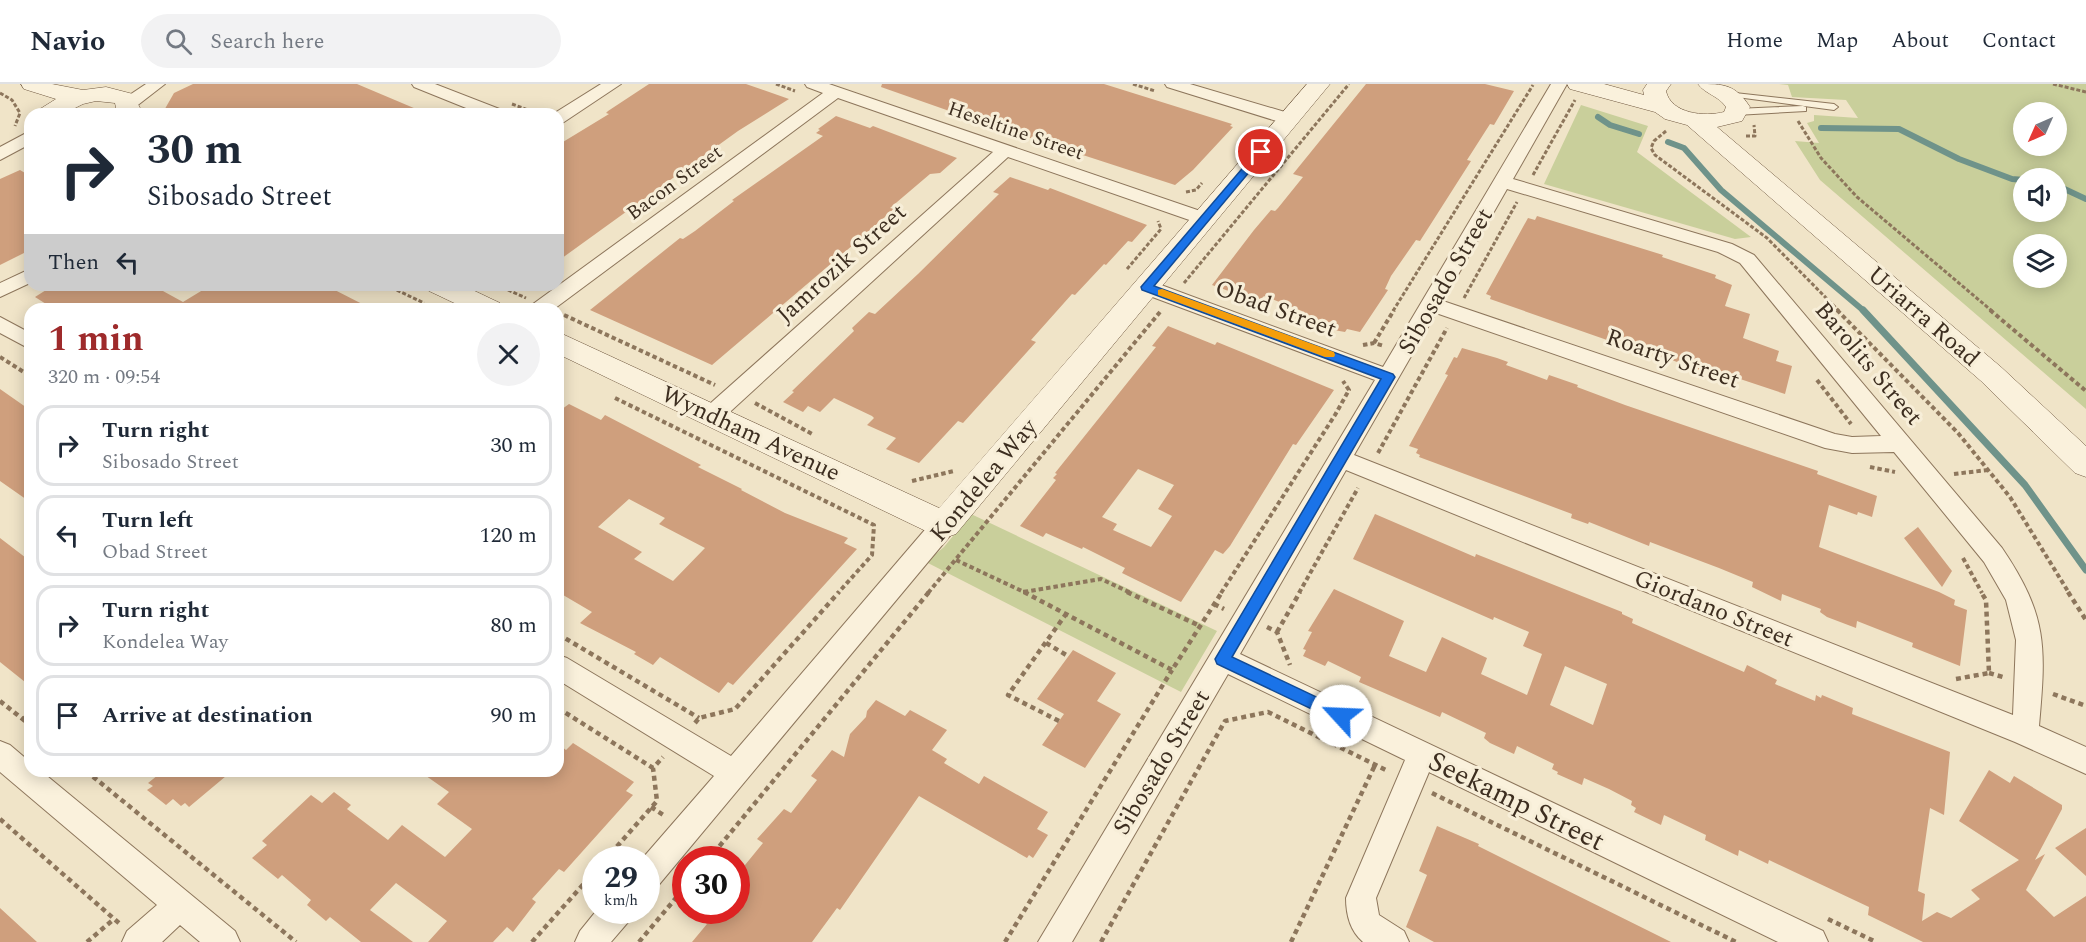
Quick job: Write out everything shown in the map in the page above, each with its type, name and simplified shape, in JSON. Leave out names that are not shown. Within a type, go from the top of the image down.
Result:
[{"type":"street","points":[[33,85],[47,90],[120,96],[128,106],[157,84]]},
{"type":"street","points":[[420,84],[481,108]]},
{"type":"street","points":[[564,114],[613,84]]},
{"type":"street","name":"Heseltine Street","points":[[813,84],[1205,219]]},
{"type":"street","points":[[1173,84],[1289,119]]},
{"type":"street","name":"Kondelea Way","points":[[660,860],[944,525],[1136,279],[1205,219],[1319,84]]},
{"type":"street","points":[[33,85],[46,101],[47,108]]},
{"type":"street","points":[[1574,87],[1663,102],[1695,120],[1720,121],[1726,102]]},
{"type":"street","name":"Sibosado Street","points":[[1054,942],[1503,182],[1574,87]]},
{"type":"street","name":"Bacon Street","points":[[548,303],[835,92]]},
{"type":"street","points":[[56,108],[62,104],[94,95]]},
{"type":"street","name":"Uriarra Road","points":[[1726,102],[1755,173]]},
{"type":"street","name":"Uriarra Road","points":[[1695,120],[1991,374],[2086,465]]},
{"type":"street","points":[[0,156],[24,140]]},
{"type":"street","points":[[0,156],[24,150]]},
{"type":"street","name":"Jamrozik Street","points":[[712,415],[1005,150]]},
{"type":"street","name":"Barolits Street","points":[[1503,182],[1725,248],[1747,259],[1993,555],[2020,597],[2028,622],[2030,641],[2025,733]]},
{"type":"street","points":[[0,291],[24,278]]},
{"type":"street","name":"Obad Street","points":[[1136,279],[1389,377]]},
{"type":"street","points":[[432,295],[465,303]]},
{"type":"street","name":"Roarty Street","points":[[1432,304],[1833,442],[1852,445],[1900,443]]},
{"type":"street","points":[[0,324],[24,338]]},
{"type":"street","name":"Wyndham Avenue","points":[[564,345],[944,525]]},
{"type":"street","name":"Giordano Street","points":[[1340,458],[1378,459],[2025,733],[2086,761]]},
{"type":"street","name":"Seekamp Street","points":[[1222,659],[1812,942]]},
{"type":"street","points":[[564,670],[734,773]]},
{"type":"street","points":[[0,754],[24,774]]},
{"type":"street","points":[[1393,942],[1369,929],[1361,916],[1361,898],[1422,755]]},
{"type":"street","points":[[27,777],[224,942]]},
{"type":"street","points":[[138,941],[180,905]]},
{"type":"street","points":[[591,942],[606,924]]},
{"type":"lane","points":[[1726,102],[1834,107],[1726,102]]},
{"type":"path","points":[[776,84],[796,91]]},
{"type":"path","points":[[1184,283],[1349,84]]},
{"type":"path","points":[[2053,84],[2086,92]]},
{"type":"path","points":[[1374,343],[1533,85]]},
{"type":"path","points":[[1276,632],[1378,459],[1525,188],[1574,87]]},
{"type":"path","points":[[0,93],[12,100],[20,113],[12,133]]},
{"type":"path","points":[[1663,102],[1651,148],[1655,155],[1767,238],[1958,433],[2010,497],[2086,620]]},
{"type":"path","points":[[1796,117],[1821,158],[1857,197],[2086,391]]},
{"type":"path","points":[[1136,279],[1161,229],[1155,216]]},
{"type":"path","points":[[414,291],[432,295]]},
{"type":"path","points":[[720,846],[1162,310]]},
{"type":"path","points":[[0,357],[24,372]]},
{"type":"path","points":[[1815,378],[1851,425],[1875,445],[1903,480]]},
{"type":"path","points":[[1005,942],[1172,670],[1349,390]]},
{"type":"path","points":[[754,403],[763,395]]},
{"type":"path","points":[[564,638],[699,718],[735,709],[872,555],[874,525],[611,396]]},
{"type":"path","points":[[1929,477],[1989,470]]},
{"type":"path","points":[[907,482],[955,471]]},
{"type":"path","points":[[1948,680],[1989,673],[1986,600],[1958,549]]},
{"type":"path","points":[[956,560],[1024,592],[1172,670]]},
{"type":"path","points":[[1024,592],[1101,579],[1200,626]]},
{"type":"path","points":[[1059,721],[1008,696],[1066,614]]},
{"type":"path","points":[[1046,643],[1068,656]]},
{"type":"path","points":[[2028,686],[2086,705]]},
{"type":"path","points":[[0,701],[22,719]]},
{"type":"path","points":[[564,712],[653,768],[657,801],[617,846]]},
{"type":"path","points":[[1101,942],[1225,721],[1268,712],[1736,942]]},
{"type":"path","points":[[1291,942],[1376,765]]},
{"type":"path","points":[[93,777],[296,942]]},
{"type":"path","points":[[0,819],[138,941]]},
{"type":"path","points":[[532,942],[582,886]]},
{"type":"path","points":[[639,942],[672,903]]},
{"type":"path","points":[[87,942],[114,919]]},
{"type":"green space","points":[[1779,84],[2086,84],[2086,409],[1820,180],[1795,141],[1819,143],[1807,123],[1814,121],[1814,115],[1858,118],[1846,100],[1792,97],[1788,85]]},
{"type":"green space","points":[[1581,105],[1648,126],[1637,152],[1751,237],[1735,239],[1544,184]]},
{"type":"green space","points":[[971,514],[1217,631],[1181,692],[926,562],[944,547]]},
{"type":"building","points":[[193,84],[357,84],[414,108],[165,108],[174,93]]},
{"type":"building","points":[[649,84],[746,84],[789,99],[738,131],[564,257],[564,141],[609,114],[606,113]]},
{"type":"building","points":[[882,84],[1104,84],[1232,124],[1230,126],[1233,127],[1193,170],[1175,185],[975,120],[881,87]]},
{"type":"building","points":[[1366,84],[1485,84],[1514,91],[1494,125],[1490,124],[1467,160],[1471,161],[1420,241],[1416,240],[1391,276],[1385,289],[1388,290],[1360,332],[1328,329],[1298,316],[1302,311],[1264,296],[1259,302],[1212,285],[1254,230],[1271,210],[1275,211],[1278,208],[1303,177],[1293,174]]},
{"type":"building","points":[[836,116],[870,128],[873,126],[957,158],[940,173],[930,174],[890,208],[894,209],[860,239],[712,365],[590,310],[680,238],[683,239],[695,231],[734,201],[732,200],[823,136],[816,133],[820,130],[818,129]]},
{"type":"building","points":[[20,170],[24,172],[24,253],[0,265],[0,179]]},
{"type":"building","points":[[1010,177],[1048,190],[1050,188],[1147,225],[1132,242],[1128,241],[1106,265],[1104,264],[1075,295],[1072,294],[1031,340],[1036,342],[963,423],[958,421],[919,463],[886,449],[896,438],[867,425],[874,418],[872,416],[834,398],[820,412],[808,406],[803,412],[783,402],[854,331],[852,328],[869,312],[875,314],[999,194],[993,192]]},
{"type":"building","points":[[1537,216],[1663,255],[1662,257],[1716,275],[1715,278],[1732,285],[1725,306],[1750,314],[1743,338],[1779,351],[1776,361],[1792,366],[1785,394],[1707,368],[1706,372],[1490,299],[1491,296],[1486,294],[1528,218],[1535,220]]},
{"type":"building","points":[[44,291],[163,291],[183,302],[201,291],[337,291],[360,303],[44,303],[35,297]]},
{"type":"building","points":[[1168,326],[1215,345],[1217,342],[1334,390],[1296,445],[1293,444],[1230,546],[1223,554],[1215,550],[1181,602],[1122,573],[1125,568],[1083,547],[1082,549],[1046,533],[1043,537],[1020,526],[1056,480],[1053,478],[1057,474],[1055,473],[1156,347],[1152,346]],"holes":[[[1138,469],[1174,485],[1158,509],[1172,516],[1151,547],[1113,530],[1117,524],[1102,517]]]},
{"type":"building","points":[[1462,348],[1508,362],[1506,365],[1547,380],[1549,375],[1578,385],[1577,387],[1625,405],[1818,471],[1817,474],[1877,496],[1872,517],[1858,512],[1857,515],[1829,505],[1819,547],[1939,592],[1955,600],[1954,605],[1967,610],[1960,666],[1912,647],[1913,643],[1857,621],[1856,628],[1827,617],[1820,612],[1821,609],[1782,594],[1781,601],[1752,587],[1753,582],[1719,568],[1650,542],[1649,546],[1589,522],[1588,524],[1571,518],[1572,514],[1419,457],[1420,455],[1416,453],[1418,449],[1409,446],[1448,375],[1445,374],[1454,357],[1457,358]]},
{"type":"building","points":[[0,389],[24,406],[24,498],[0,481]]},
{"type":"building","points":[[569,404],[601,420],[605,415],[701,465],[698,467],[785,513],[848,538],[844,543],[857,549],[733,685],[728,682],[719,693],[660,657],[653,665],[634,654],[636,652],[580,623],[592,612],[564,596],[564,408]],"holes":[[[629,499],[665,518],[659,524],[705,548],[673,581],[634,559],[642,552],[598,527]]]},
{"type":"building","points":[[1375,514],[1475,557],[1476,554],[1622,612],[1633,619],[1632,623],[1744,672],[1747,665],[1777,680],[1775,684],[1815,701],[1816,695],[1821,698],[1822,695],[1853,708],[1852,714],[1950,752],[1944,815],[1930,808],[1918,891],[1925,894],[1922,921],[1937,912],[1951,918],[1980,899],[1971,890],[2019,860],[1959,821],[1989,770],[2010,783],[2014,776],[2062,805],[2035,860],[2045,854],[2026,890],[2054,917],[2086,896],[2086,942],[1923,942],[1868,915],[1869,907],[1769,860],[1768,864],[1739,850],[1738,856],[1705,840],[1706,835],[1664,815],[1661,825],[1634,812],[1636,808],[1631,805],[1632,801],[1609,789],[1584,778],[1582,785],[1557,774],[1558,772],[1552,769],[1554,764],[1517,746],[1514,754],[1490,743],[1484,738],[1486,733],[1442,712],[1440,717],[1359,682],[1361,677],[1328,661],[1325,666],[1303,656],[1306,650],[1303,649],[1312,632],[1308,631],[1334,589],[1404,621],[1389,656],[1426,672],[1442,637],[1487,658],[1481,674],[1527,695],[1542,654],[1523,646],[1529,632],[1494,617],[1493,620],[1353,559]],"holes":[[[1565,666],[1607,684],[1593,725],[1550,705]]]},
{"type":"building","points":[[1918,527],[1952,571],[1942,587],[1904,538]]},
{"type":"building","points":[[0,538],[24,556],[24,681],[0,662]]},
{"type":"building","points":[[1073,650],[1116,673],[1097,701],[1121,714],[1085,768],[1042,745],[1064,714],[1037,699]]},
{"type":"building","points":[[876,700],[905,716],[910,710],[947,730],[932,750],[947,759],[944,763],[979,784],[984,776],[1048,812],[1037,829],[1048,835],[1033,858],[1029,855],[1027,858],[919,796],[840,910],[837,908],[812,942],[692,942],[707,924],[750,924],[750,859],[763,843],[757,839],[784,809],[791,813],[817,780],[811,776],[832,750],[844,757],[850,734],[866,717],[867,711]]},
{"type":"building","points":[[573,743],[634,782],[626,791],[633,795],[587,846],[582,846],[582,852],[564,872],[559,869],[532,899],[536,902],[513,932],[507,927],[493,942],[428,942],[447,921],[396,883],[370,910],[413,942],[361,942],[330,917],[326,921],[307,905],[311,900],[282,875],[278,879],[252,858],[267,845],[262,841],[311,795],[322,803],[334,792],[351,805],[347,809],[388,840],[402,825],[445,857],[472,829],[437,804],[449,792],[428,777],[564,777],[564,748],[566,750]]},
{"type":"building","points":[[156,777],[225,777],[189,807],[185,803],[181,806],[173,799],[166,805],[147,790],[153,786],[148,783]]},
{"type":"building","points":[[1437,826],[1479,844],[1478,846],[1671,942],[1434,942],[1406,927],[1427,875],[1419,871]]},
{"type":"building","points":[[2086,828],[2086,876],[2055,848]]},
{"type":"building","points":[[0,908],[37,942],[0,942]]},
{"type":"waterway","points":[[1598,117],[1610,125],[1639,134]]},
{"type":"waterway","points":[[1821,128],[1899,129],[1959,159],[2013,179]]},
{"type":"waterway","points":[[1668,142],[1684,148],[1721,190],[1864,311]]},
{"type":"waterway","points":[[2067,190],[2086,199]]},
{"type":"waterway","points":[[1864,311],[2025,485],[2086,570]]},
{"type":"slow traffic","points":[[1162,293],[1329,355]]},
{"type":"route","points":[[1261,152],[1146,287],[1389,377],[1222,659],[1341,716]]}]
